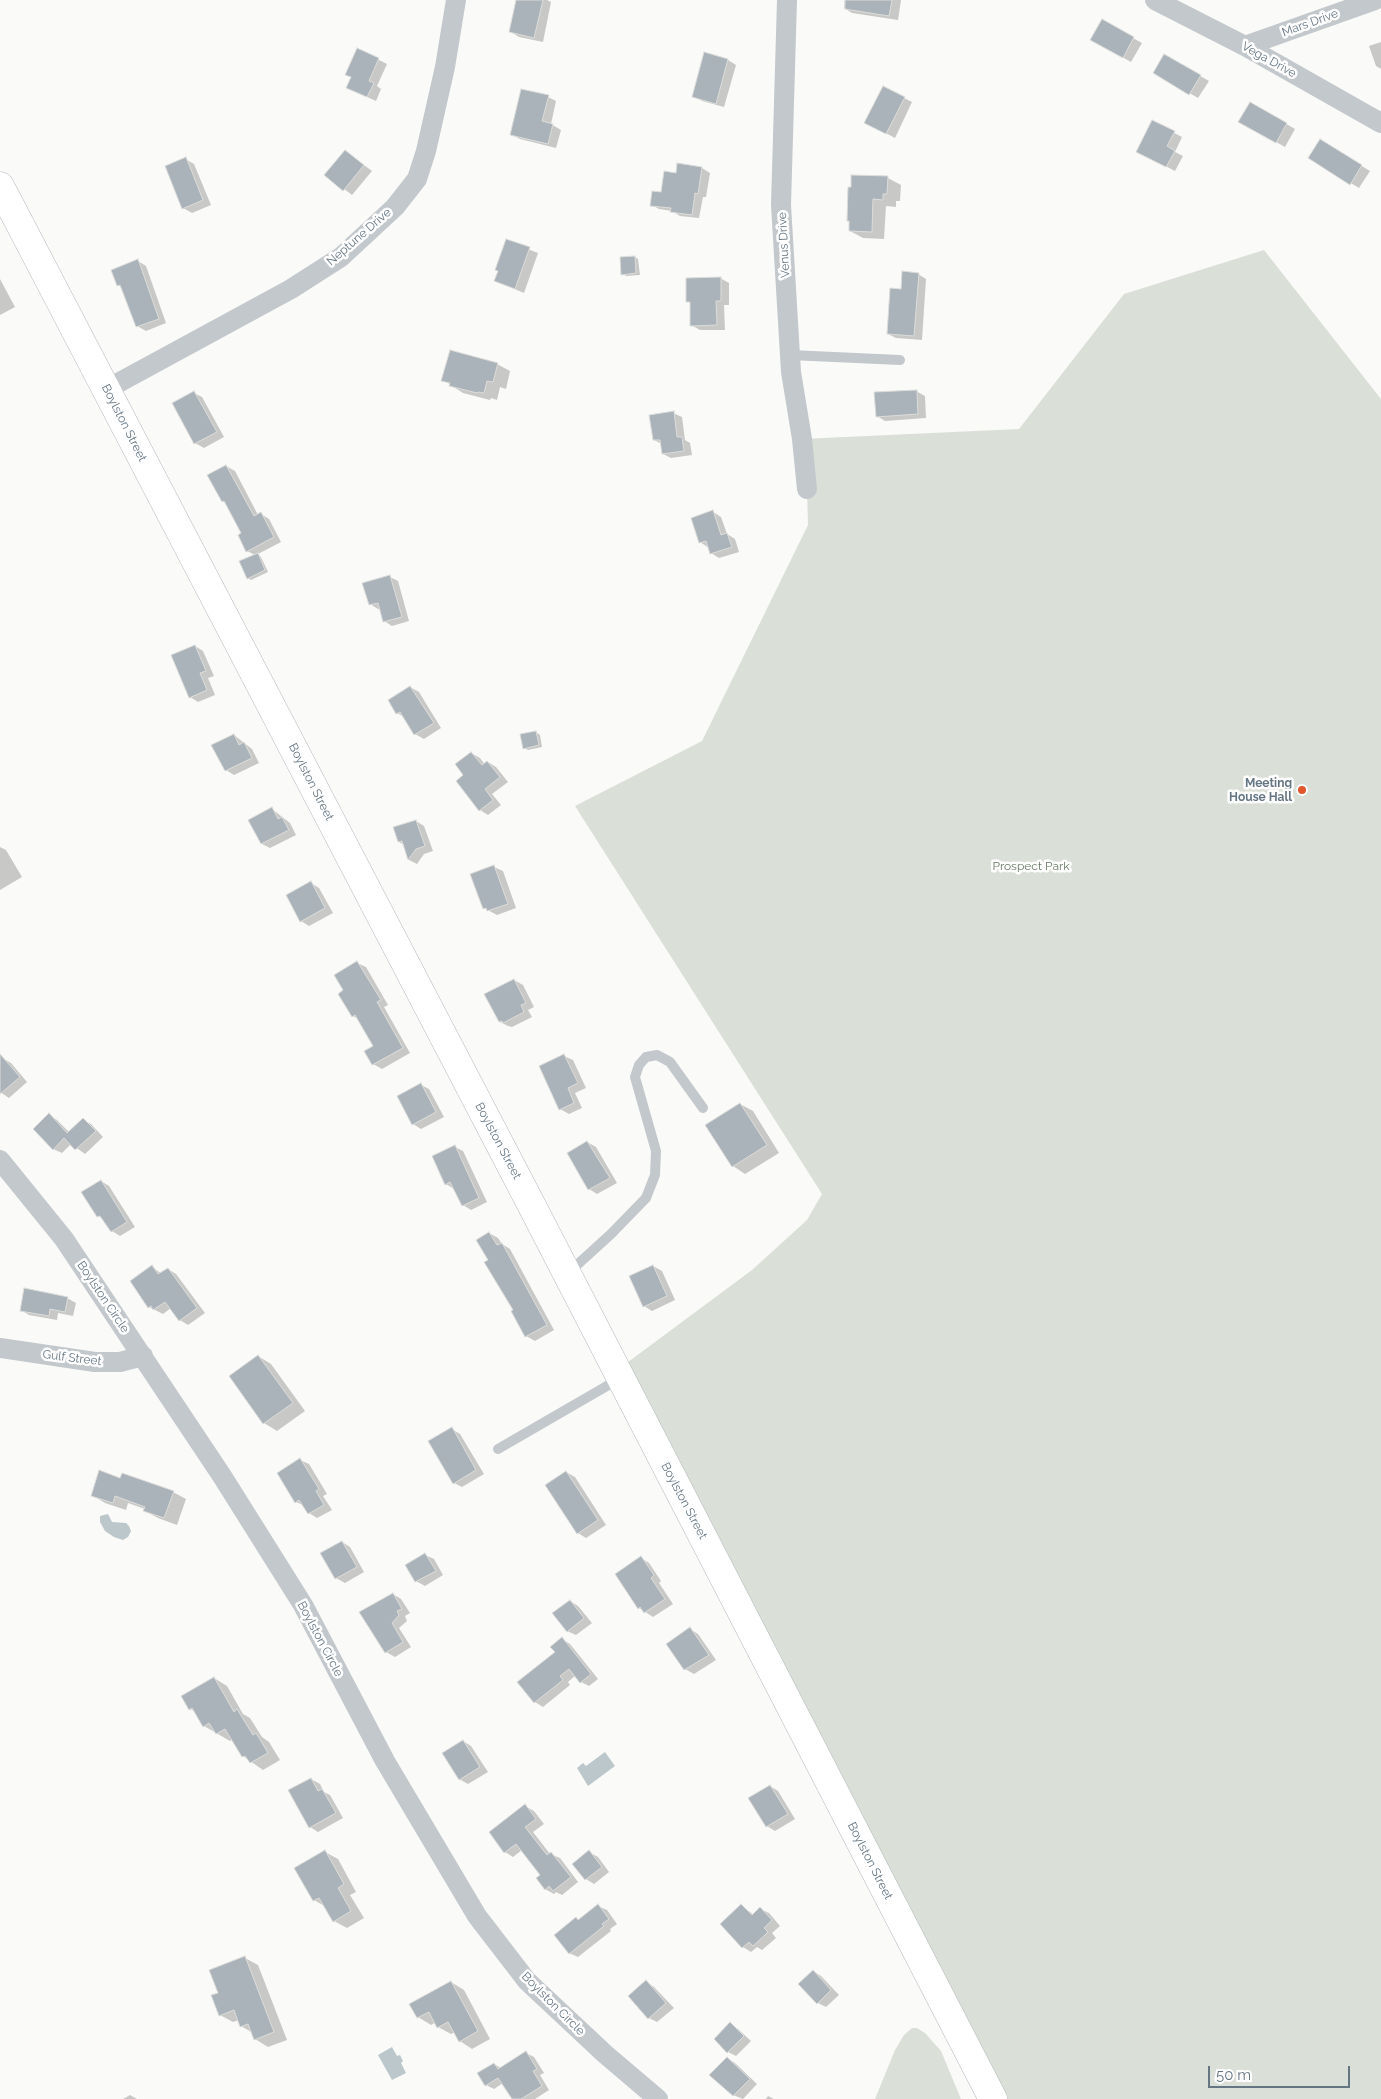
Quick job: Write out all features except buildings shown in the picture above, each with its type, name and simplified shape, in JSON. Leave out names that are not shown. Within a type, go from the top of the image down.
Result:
[{"type":"main road","name":"Boylston Street","points":[[0,186],[567,1274],[993,2099]]},
{"type":"street","name":"Neptune Drive","points":[[107,390],[291,289],[341,257],[395,207],[417,179],[426,151],[445,67],[456,0]]},
{"type":"street","name":"Venus Drive","points":[[787,0],[781,205],[791,372],[802,438],[807,489]]},
{"type":"street","name":"Vega Drive","points":[[1155,0],[1246,46],[1381,123]]},
{"type":"street","name":"Mars Drive","points":[[1246,46],[1374,0]]},
{"type":"street","name":"Boylston Circle","points":[[0,1160],[64,1239],[222,1476],[303,1605],[385,1761],[477,1916],[527,1981],[605,2054],[658,2099]]},
{"type":"street","name":"Gulf Street","points":[[0,1348],[95,1362],[120,1362],[143,1356]]},
{"type":"lane","points":[[790,355],[900,360]]},
{"type":"lane","points":[[567,1274],[611,1234],[646,1198],[655,1175],[656,1151],[635,1077],[639,1065],[646,1057],[657,1055],[670,1062],[703,1108]]},
{"type":"lane","points":[[498,1449],[620,1378]]},
{"type":"green space","name":"Prospect Park","points":[[1264,250],[1381,399],[1381,2099],[993,2099],[616,1371],[752,1270],[807,1220],[822,1194],[575,806],[702,741],[808,525],[807,489],[802,439],[1019,429],[1124,294]]},
{"type":"green space","points":[[912,2028],[917,2028],[925,2033],[941,2051],[961,2099],[875,2099],[895,2050],[904,2035]]},
{"type":"shaded area","points":[[108,1514],[112,1522],[126,1523],[129,1526],[131,1531],[128,1537],[123,1540],[105,1531],[100,1522],[100,1516]]},
{"type":"shaded area","points":[[605,1752],[615,1766],[588,1786],[577,1768],[583,1763],[586,1766]]},
{"type":"shaded area","points":[[392,2047],[397,2056],[400,2055],[403,2061],[401,2063],[406,2073],[392,2080],[378,2055]]},
{"type":"place","name":"Meeting House Hall","points":[[1302,790]]}]
